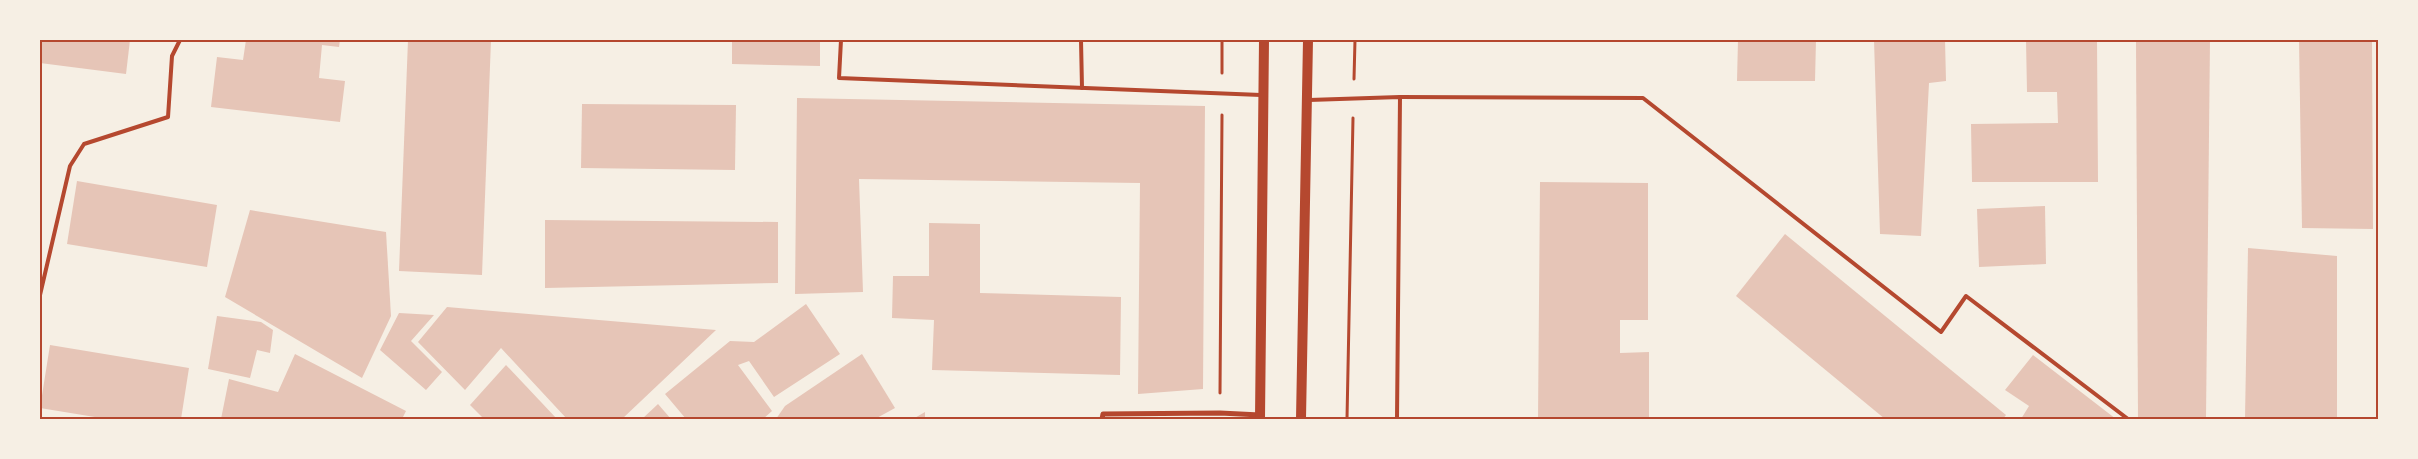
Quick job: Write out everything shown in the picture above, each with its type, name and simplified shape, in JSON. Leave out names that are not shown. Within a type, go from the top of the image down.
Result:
[{"type":"main road","points":[[1260,417],[1264,40]]},
{"type":"main road","points":[[1301,419],[1308,40]]},
{"type":"street","points":[[1102,419],[1103,414],[1220,413],[1260,417]]},
{"type":"lane","points":[[40,295],[70,166],[84,144],[168,117],[172,56],[180,40]]},
{"type":"lane","points":[[841,40],[839,78],[1263,95]]},
{"type":"lane","points":[[1081,40],[1082,88]]},
{"type":"lane","points":[[1307,100],[1400,97],[1643,98],[1941,332],[1966,296],[2128,419]]},
{"type":"lane","points":[[1397,419],[1400,97]]},
{"type":"path","points":[[1220,413],[1222,40]]},
{"type":"path","points":[[1347,419],[1355,40]]},
{"type":"building","points":[[40,40],[130,40],[126,74],[40,63]]},
{"type":"building","points":[[246,40],[340,40],[339,47],[322,45],[319,78],[345,81],[340,122],[211,107],[217,57],[243,60]]},
{"type":"building","points":[[408,40],[491,40],[482,275],[399,271]]},
{"type":"building","points":[[732,40],[820,40],[820,66],[732,64]]},
{"type":"building","points":[[1738,40],[1816,40],[1815,81],[1737,81]]},
{"type":"building","points":[[1874,40],[1945,40],[1946,81],[1929,83],[1921,236],[1880,234]]},
{"type":"building","points":[[2026,40],[2097,40],[2098,182],[1972,182],[1971,124],[2058,123],[2057,92],[2027,92]]},
{"type":"building","points":[[2136,40],[2210,40],[2206,419],[2138,419]]},
{"type":"building","points":[[2299,40],[2372,40],[2373,229],[2302,228]]},
{"type":"building","points":[[797,98],[1205,106],[1203,389],[1138,394],[1140,183],[859,179],[863,292],[795,294]]},
{"type":"building","points":[[582,104],[736,105],[735,170],[581,168]]},
{"type":"building","points":[[77,181],[217,205],[207,267],[67,244]]},
{"type":"building","points":[[1540,182],[1648,183],[1648,320],[1620,320],[1620,353],[1649,352],[1649,419],[1538,419]]},
{"type":"building","points":[[2045,206],[2046,264],[1979,267],[1977,209]]},
{"type":"building","points":[[250,210],[386,232],[391,316],[362,378],[225,297]]},
{"type":"building","points":[[545,220],[778,222],[778,283],[545,288]]},
{"type":"building","points":[[929,223],[980,224],[980,293],[1121,297],[1120,375],[932,370],[934,320],[892,318],[893,276],[929,276]]},
{"type":"building","points":[[1785,234],[2006,415],[2003,419],[1885,419],[1736,296]]},
{"type":"building","points":[[2248,248],[2337,256],[2337,419],[2245,419]]},
{"type":"building","points":[[806,304],[840,354],[774,397],[749,361],[738,365],[772,411],[763,419],[686,419],[665,394],[730,341],[754,342]]},
{"type":"building","points":[[447,307],[716,330],[622,419],[567,419],[501,348],[465,390],[418,342]]},
{"type":"building","points":[[399,313],[434,315],[411,341],[442,372],[426,390],[380,350]]},
{"type":"building","points":[[217,316],[261,322],[273,330],[270,353],[257,350],[250,378],[208,369]]},
{"type":"building","points":[[50,345],[189,368],[181,419],[107,419],[40,408]]},
{"type":"building","points":[[295,354],[406,411],[402,419],[221,419],[229,379],[278,392]]},
{"type":"building","points":[[862,354],[895,408],[875,419],[776,419],[785,406]]},
{"type":"building","points":[[2033,355],[2116,419],[2021,419],[2029,406],[2005,390]]},
{"type":"building","points":[[506,365],[557,419],[484,419],[470,405]]},
{"type":"building","points":[[658,404],[671,419],[642,419]]},
{"type":"building","points":[[925,412],[925,419],[913,419]]}]
